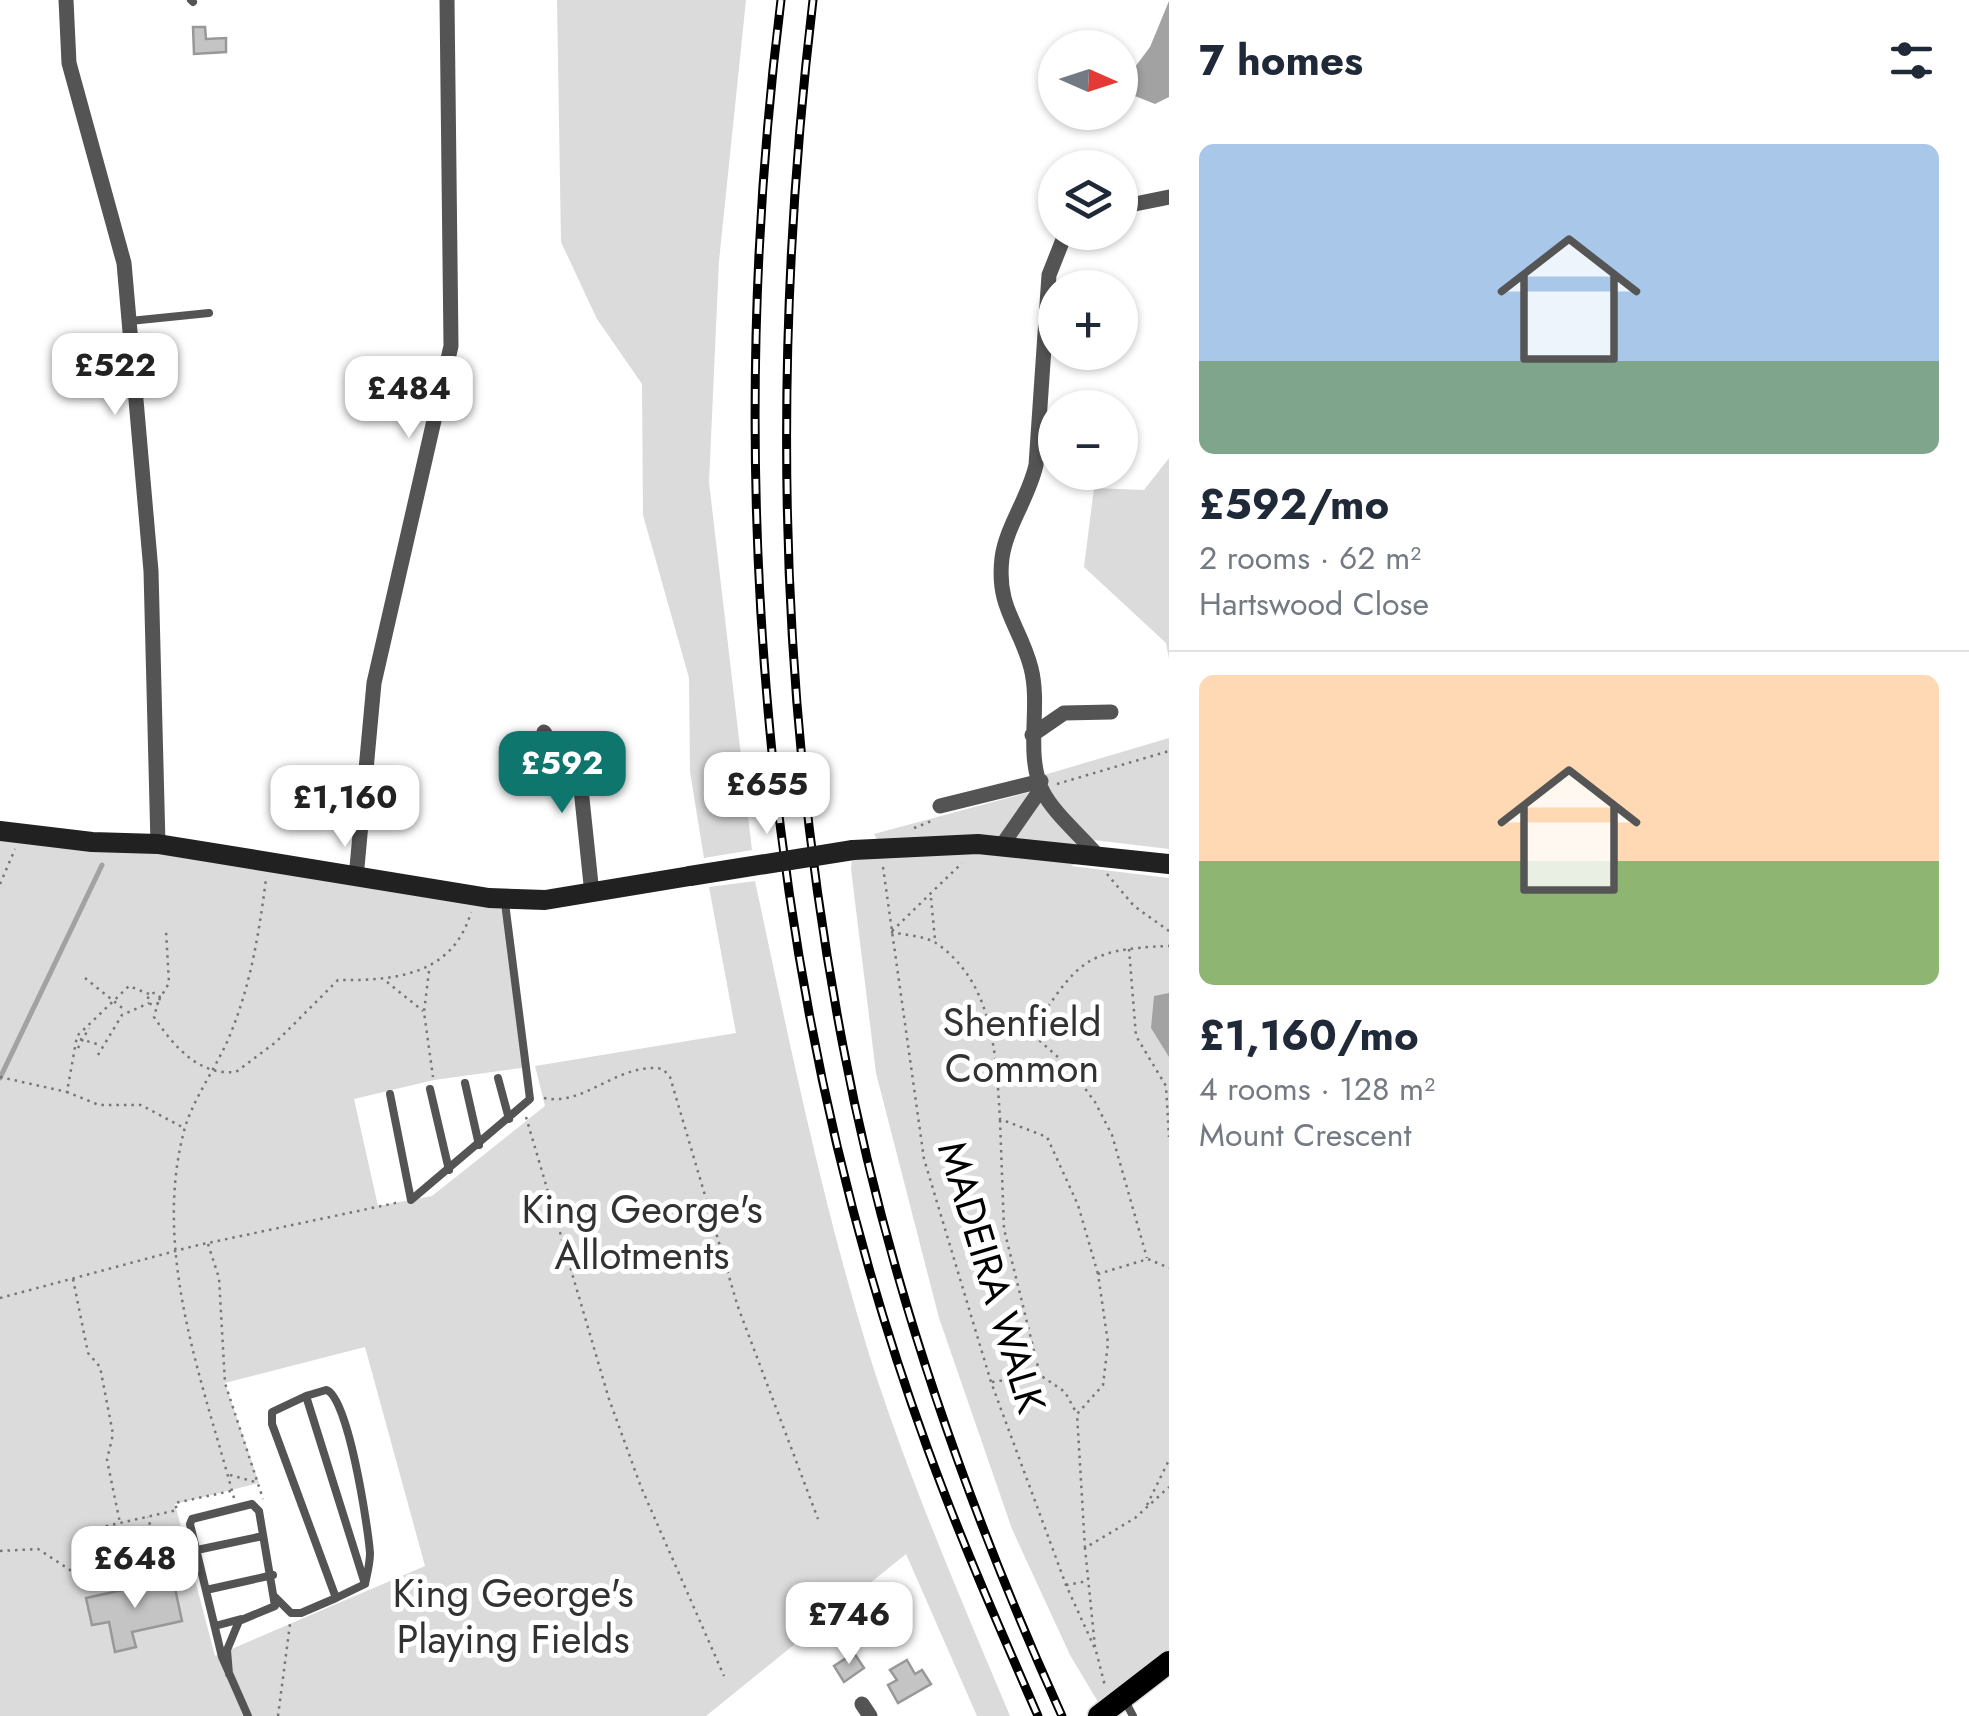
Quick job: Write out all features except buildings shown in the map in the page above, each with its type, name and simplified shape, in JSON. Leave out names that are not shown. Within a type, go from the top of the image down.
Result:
[{"type":"main road","points":[[1117,1709],[1169,1662]]},
{"type":"street","points":[[66,0],[69,63],[114,214],[130,321],[152,606],[158,844]]},
{"type":"street","points":[[356,878],[374,683],[451,346],[448,0]]},
{"type":"street","points":[[1138,203],[1169,197]]},
{"type":"street","points":[[1056,250],[1049,275],[1036,465],[1031,488],[1003,552],[1000,580],[1002,603],[1031,668],[1032,735],[1041,785],[1097,855]]},
{"type":"street","points":[[1032,735],[1064,713],[1111,712]]},
{"type":"street","points":[[544,732],[581,789],[592,894]]},
{"type":"street","points":[[940,806],[1041,785]]},
{"type":"street","points":[[1002,845],[1041,785]]},
{"type":"street","points":[[8,838],[158,844],[356,878],[504,898],[592,894],[881,848],[1002,845],[1169,864]]},
{"type":"lane","points":[[130,321],[210,313]]},
{"type":"lane","points":[[390,1094],[411,1200],[526,1105],[530,1080],[504,898]]},
{"type":"lane","points":[[498,1078],[509,1120]]},
{"type":"lane","points":[[432,1084],[448,1170]]},
{"type":"lane","points":[[466,1084],[478,1145]]},
{"type":"lane","points":[[336,1598],[272,1424],[272,1412],[277,1406],[326,1390],[337,1399],[365,1510],[370,1560],[365,1584]]},
{"type":"lane","points":[[306,1396],[365,1584]]},
{"type":"lane","points":[[215,1626],[276,1606],[264,1536],[257,1508],[252,1504],[192,1518],[215,1626],[229,1674],[248,1716]]},
{"type":"lane","points":[[197,1550],[264,1536]]},
{"type":"lane","points":[[206,1590],[273,1575]]},
{"type":"lane","points":[[275,1597],[291,1612],[301,1613],[365,1584]]},
{"type":"lane","points":[[229,1674],[226,1650],[241,1619]]},
{"type":"path","points":[[0,884],[15,858],[8,838]]},
{"type":"path","points":[[891,932],[931,897],[978,844]]},
{"type":"path","name":"MADEIRA WALK","points":[[881,848],[924,1159],[992,1382],[1066,1585],[1117,1709]]},
{"type":"path","points":[[1097,855],[1112,882],[1169,931]]},
{"type":"path","points":[[236,1508],[198,1374],[178,1250],[176,1192],[185,1128],[251,977],[268,863]]},
{"type":"path","points":[[432,1084],[424,1012],[430,969],[466,928],[475,896]]},
{"type":"path","points":[[931,897],[935,941]]},
{"type":"path","points":[[166,932],[169,982],[154,1017],[178,1052],[214,1069],[236,1072],[250,1064],[338,980],[386,981],[430,969]]},
{"type":"path","points":[[891,932],[935,941],[971,980],[986,1005],[1000,1119],[1004,1228],[1040,1375],[1065,1392],[1077,1414],[1096,1651]]},
{"type":"path","points":[[1030,1032],[1082,962],[1129,949],[1169,946]]},
{"type":"path","points":[[1129,949],[1136,1036],[1166,1086],[1169,1137]]},
{"type":"path","points":[[85,978],[128,1012]]},
{"type":"path","points":[[386,981],[424,1012]]},
{"type":"path","points":[[67,1092],[74,1044],[129,986],[157,993],[159,1002]]},
{"type":"path","points":[[149,994],[149,1003]]},
{"type":"path","points":[[98,1055],[128,1012],[159,1002]]},
{"type":"path","points":[[78,1048],[90,1025]]},
{"type":"path","points":[[990,1030],[1030,1032],[1069,1068],[1095,1102],[1112,1136],[1148,1259]]},
{"type":"path","points":[[80,1039],[102,1045]]},
{"type":"path","points":[[530,1080],[543,1098],[560,1100],[640,1068],[663,1069],[670,1078],[738,1307],[818,1519]]},
{"type":"path","points":[[0,1077],[67,1092],[99,1105],[141,1105],[185,1128]]},
{"type":"path","points":[[526,1105],[525,1115],[609,1399],[642,1487],[724,1676]]},
{"type":"path","points":[[1000,1119],[1047,1137],[1078,1205],[1098,1274],[1108,1343],[1103,1385],[1077,1414]]},
{"type":"path","points":[[0,1298],[178,1250],[411,1200]]},
{"type":"path","points":[[208,1244],[219,1278],[225,1384],[264,1502]]},
{"type":"path","points":[[1098,1274],[1148,1259],[1169,1268]]},
{"type":"path","points":[[73,1277],[88,1353],[100,1366],[113,1434],[107,1460],[120,1523]]},
{"type":"path","points":[[992,1382],[1040,1375]]},
{"type":"path","points":[[1146,1506],[1169,1460]]},
{"type":"path","points":[[228,1475],[260,1483]]},
{"type":"path","points":[[1085,1548],[1169,1487]]},
{"type":"path","points":[[112,1584],[98,1528],[177,1510],[175,1503],[232,1491]]},
{"type":"path","points":[[148,1516],[162,1572]]},
{"type":"path","points":[[0,1553],[38,1549],[90,1583],[112,1584],[192,1566]]},
{"type":"path","points":[[126,1586],[144,1582],[143,1577]]},
{"type":"path","points":[[1066,1585],[1089,1580]]},
{"type":"path","points":[[278,1716],[291,1612]]},
{"type":"green space","points":[[557,0],[746,0],[719,261],[709,482],[752,850],[704,858],[690,772],[689,678],[643,515],[642,384],[597,319],[561,242]]},
{"type":"green space","points":[[1169,458],[1169,659],[1166,643],[1084,567],[1094,490],[1144,490]]},
{"type":"green space","name":"Shenfield Common","points":[[1169,738],[1169,849],[1085,839],[1097,855],[1071,866],[1169,878],[1169,1661],[1104,1712],[1070,1655],[1012,1529],[939,1318],[876,1073],[851,869],[853,850],[881,846],[874,834],[1041,789],[1044,775]]},
{"type":"green space","points":[[0,832],[504,899],[528,1067],[434,1080],[354,1099],[378,1206],[432,1196],[545,1106],[535,1066],[736,1033],[709,887],[755,881],[821,1178],[869,1354],[918,1491],[1010,1716],[977,1716],[906,1554],[706,1716],[0,1716]],"holes":[[[365,1347],[425,1566],[215,1656],[175,1504],[259,1483],[225,1383]]]},
{"type":"shaded area","points":[[1169,1],[1169,97],[1155,104],[1138,97],[1138,63],[1150,47]]},
{"type":"shaded area","points":[[1169,993],[1169,1057],[1151,1028],[1154,996]]},
{"type":"waterway","points":[[0,1078],[102,865]]},
{"type":"railway","points":[[781,0],[764,179],[756,362],[758,547],[770,732],[793,916],[826,1097],[871,1275],[927,1447],[1038,1716]]},
{"type":"railway","points":[[813,0],[791,261],[788,524],[794,655],[821,917],[861,1133],[906,1304],[993,1554],[1062,1716]]},
{"type":"park label","name":"King George's Allotments","points":[[642,1232]]},
{"type":"park label","name":"King George's Playing Fields","points":[[513,1616]]}]
